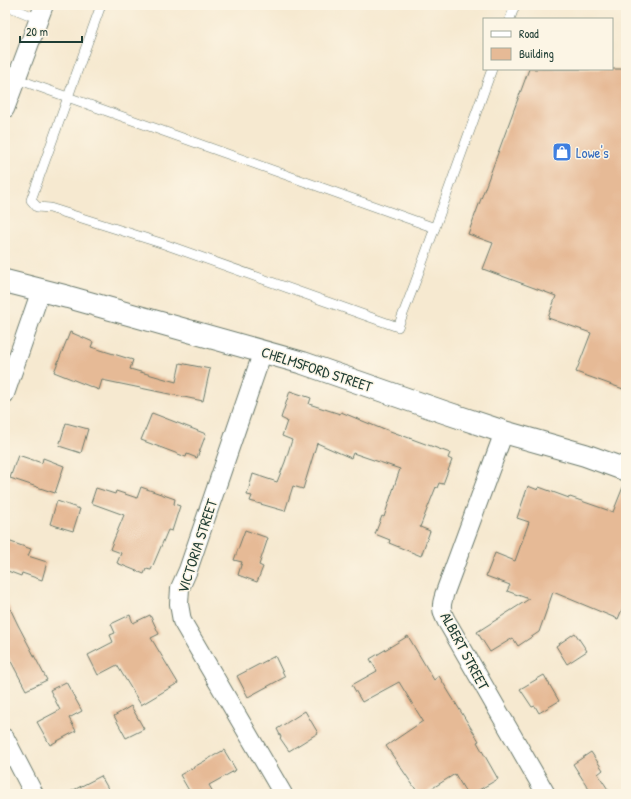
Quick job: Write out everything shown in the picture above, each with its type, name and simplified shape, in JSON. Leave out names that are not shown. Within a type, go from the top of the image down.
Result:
[{"type":"main road","name":"CHELMSFORD STREET","points":[[5,281],[68,297],[303,363],[504,432],[626,470]]},
{"type":"street","points":[[6,104],[42,12]]},
{"type":"street","points":[[5,394],[41,290]]},
{"type":"street","name":"VICTORIA STREET","points":[[263,351],[188,570],[180,588],[179,604],[182,621],[283,794]]},
{"type":"street","name":"ALBERT STREET","points":[[504,432],[444,595],[442,608],[450,628],[546,794]]},
{"type":"street","points":[[5,738],[34,794]]},
{"type":"lane","points":[[5,5],[42,12]]},
{"type":"lane","points":[[101,5],[31,200],[37,207],[50,208],[164,244],[398,327],[492,70]]},
{"type":"lane","points":[[510,18],[515,5]]},
{"type":"lane","points":[[16,79],[435,228]]},
{"type":"building","name":"Lowe's","points":[[626,69],[626,390],[576,372],[591,333],[548,318],[556,296],[483,269],[493,243],[468,234],[529,70]]},
{"type":"building","points":[[70,332],[93,342],[91,347],[133,360],[130,369],[176,382],[180,363],[210,369],[203,401],[102,380],[99,390],[54,372]]},
{"type":"building","points":[[290,391],[311,398],[309,404],[340,414],[341,412],[382,429],[450,453],[448,458],[452,460],[443,484],[439,483],[437,488],[436,487],[420,527],[430,531],[421,556],[389,543],[390,540],[375,534],[382,516],[384,517],[400,469],[353,453],[351,458],[317,443],[303,489],[293,486],[285,511],[250,501],[252,496],[247,495],[253,474],[277,482],[285,462],[292,440],[282,436],[287,421],[281,418]]},
{"type":"building","points":[[152,413],[206,434],[197,458],[187,454],[186,457],[141,440]]},
{"type":"building","points":[[66,423],[88,429],[81,453],[59,446]]},
{"type":"building","points":[[18,455],[42,463],[43,458],[64,466],[55,493],[10,478]]},
{"type":"building","points":[[625,482],[626,600],[618,619],[553,592],[539,632],[518,646],[513,638],[490,652],[477,632],[529,599],[507,591],[510,585],[486,576],[495,553],[515,561],[529,522],[517,518],[528,486],[538,490],[539,487],[613,512]]},
{"type":"building","points":[[141,487],[175,499],[174,504],[180,506],[172,531],[168,530],[151,570],[146,569],[144,574],[117,563],[121,553],[110,549],[124,515],[91,503],[96,488],[115,494],[116,491],[137,498]]},
{"type":"building","points":[[57,501],[80,509],[73,531],[50,524]]},
{"type":"building","points":[[245,530],[268,538],[259,565],[263,567],[257,582],[238,575],[242,562],[234,560]]},
{"type":"building","points":[[5,540],[31,549],[28,556],[47,562],[42,580],[22,573],[21,576],[5,570]]},
{"type":"building","points":[[5,598],[47,680],[26,690],[5,650]]},
{"type":"building","points":[[130,615],[133,623],[150,615],[159,634],[151,638],[178,683],[141,705],[117,665],[98,675],[88,655],[113,642],[110,635],[115,633],[111,624]]},
{"type":"building","points":[[575,633],[587,651],[567,664],[556,646]]},
{"type":"building","points":[[408,636],[434,680],[439,676],[479,741],[477,742],[498,779],[472,794],[467,794],[455,774],[423,794],[419,794],[386,746],[423,721],[399,682],[362,702],[352,685],[377,671],[370,659]]},
{"type":"building","points":[[275,656],[285,677],[248,697],[237,676]]},
{"type":"building","points":[[544,675],[559,701],[539,713],[535,706],[532,707],[520,689]]},
{"type":"building","points":[[66,682],[82,711],[69,718],[76,731],[50,745],[37,722],[60,710],[50,690]]},
{"type":"building","points":[[131,706],[144,729],[126,738],[114,716]]},
{"type":"building","points":[[305,711],[318,733],[289,751],[280,738],[281,737],[277,729]]},
{"type":"building","points":[[224,750],[236,770],[209,785],[214,794],[191,794],[180,775]]},
{"type":"building","points":[[591,752],[603,770],[598,774],[611,794],[592,794],[573,764]]},
{"type":"building","points":[[101,776],[111,794],[66,794]]},
{"type":"place","name":"Lowe's","points":[[562,152]]}]
